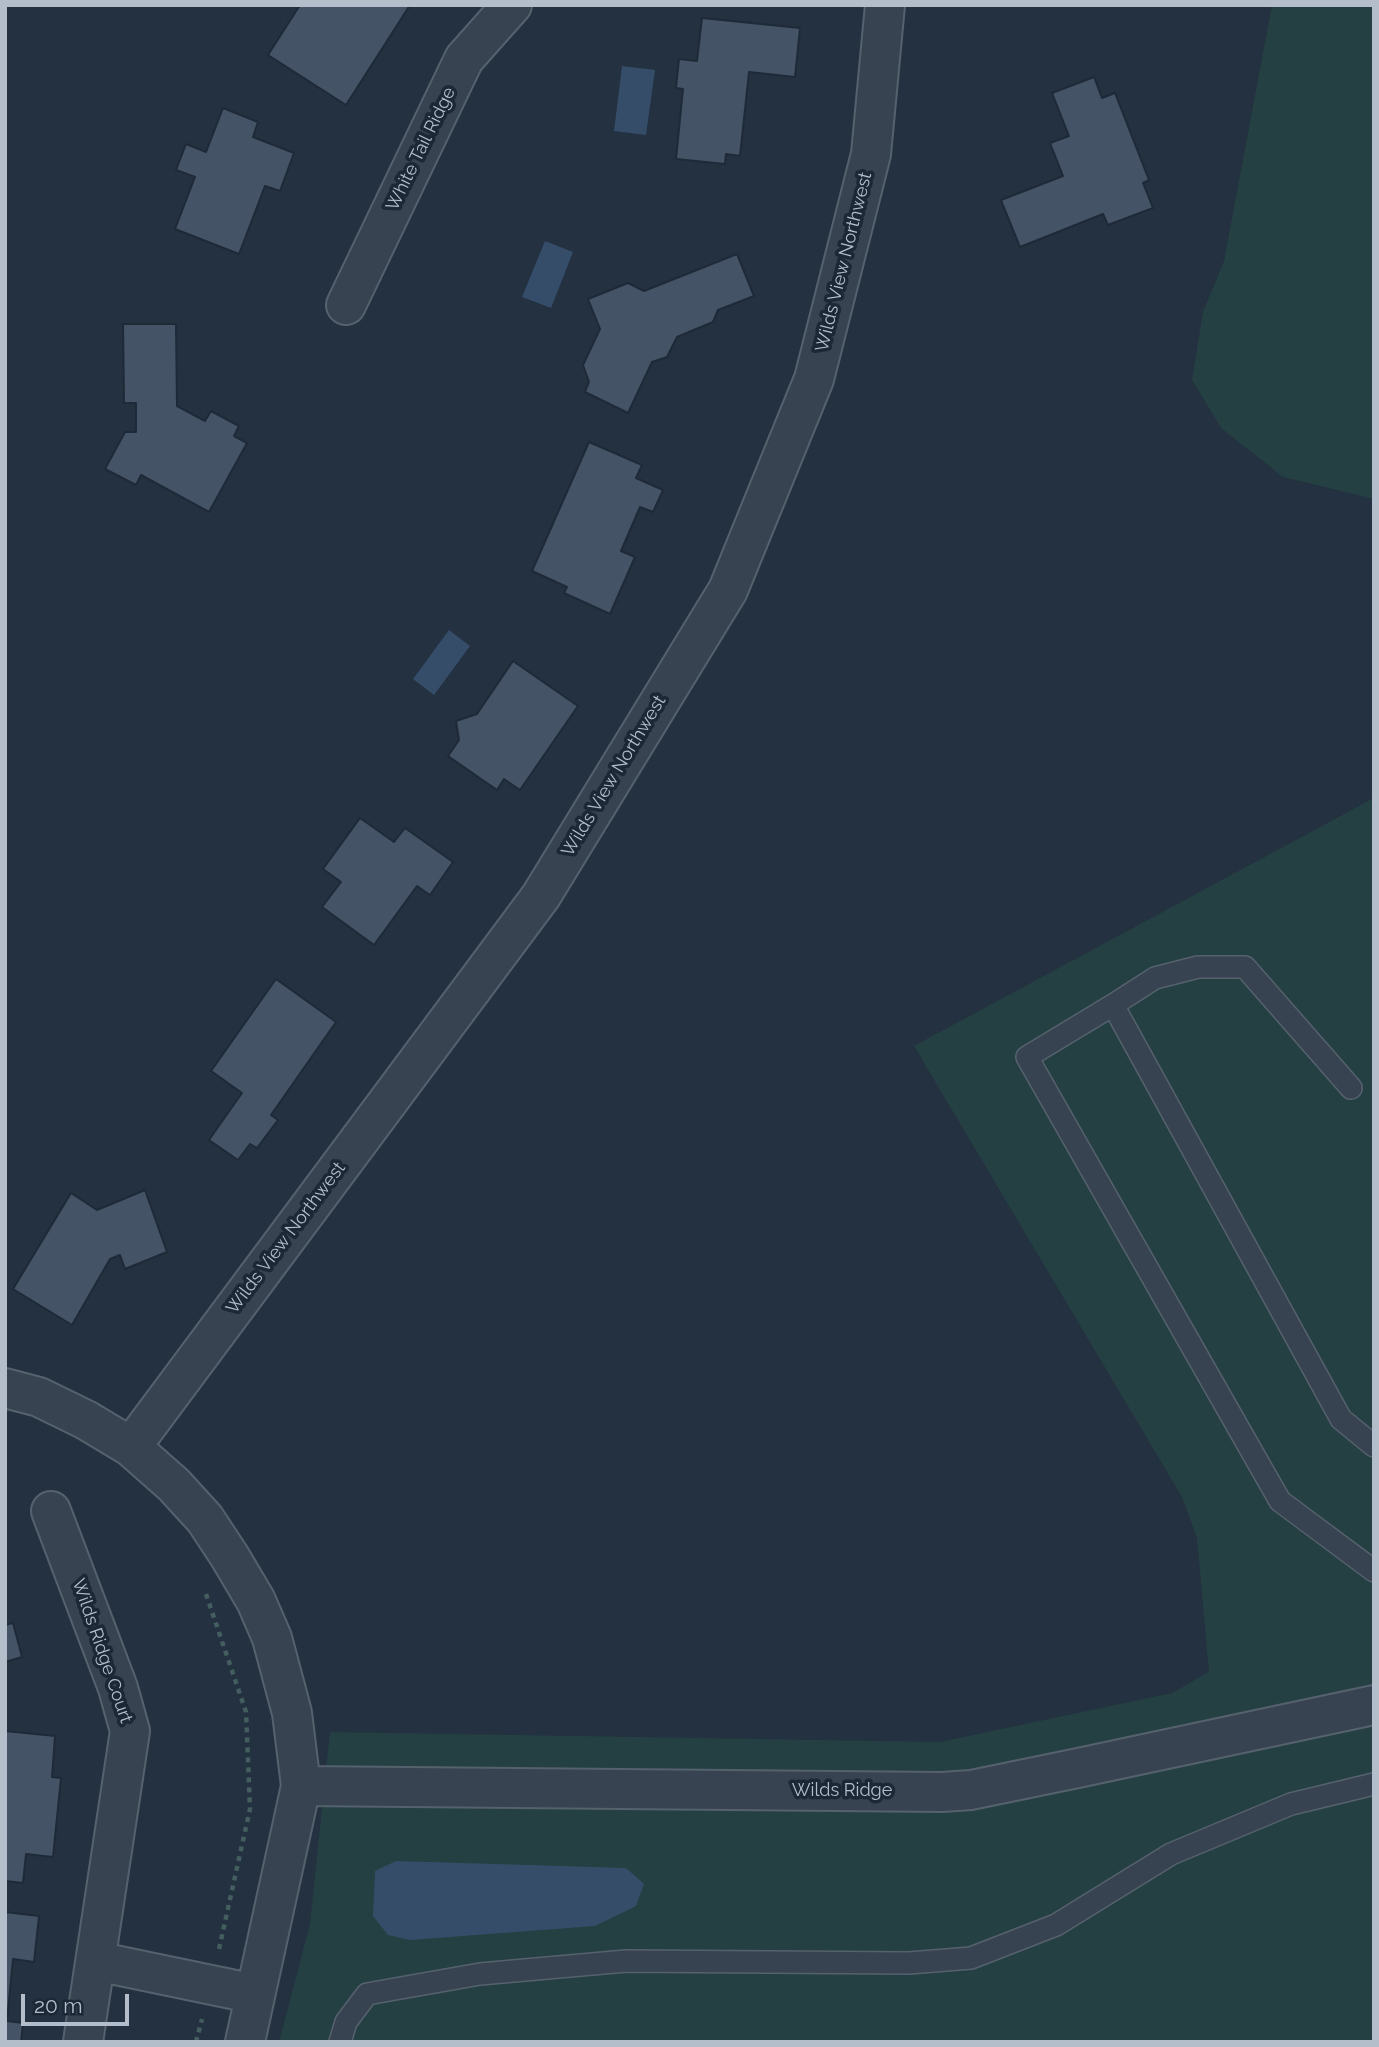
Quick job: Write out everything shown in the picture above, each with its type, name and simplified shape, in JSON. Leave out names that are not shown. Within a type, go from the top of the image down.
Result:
[{"type":"street","name":"White Tail Ridge","points":[[346,304],[464,59],[512,5]]},
{"type":"street","name":"Wilds View Northwest","points":[[131,1447],[541,896],[727,590],[814,379],[871,154],[885,5]]},
{"type":"street","points":[[5,1388],[40,1397],[86,1420],[131,1447],[174,1485],[205,1519],[256,1601],[283,1674],[301,1786],[245,2042]]},
{"type":"street","name":"Wilds Ridge Court","points":[[51,1511],[118,1688],[130,1731],[83,2042]]},
{"type":"street","name":"Wilds Ridge","points":[[301,1786],[952,1791],[1119,1760],[1374,1705]]},
{"type":"street","points":[[96,1961],[255,1994]]},
{"type":"lane","points":[[1351,1088],[1245,967],[1198,967],[1155,978],[1027,1057],[1280,1501],[1374,1571]]},
{"type":"lane","points":[[1113,1005],[1341,1419],[1374,1446]]},
{"type":"lane","points":[[340,2042],[345,2022],[368,1994],[480,1973],[626,1961],[909,1963],[971,1958],[1056,1925],[1171,1854],[1291,1804],[1374,1784]]},
{"type":"path","points":[[196,2042],[250,1809],[246,1712],[202,1582]]},
{"type":"green space","points":[[1272,5],[1374,5],[1374,499],[1283,477],[1221,428],[1192,380],[1203,312],[1224,261]]},
{"type":"green space","points":[[1374,798],[1374,2042],[279,2042],[310,1924],[330,1732],[940,1742],[1172,1693],[1209,1672],[1197,1538],[1182,1497],[914,1046]]},
{"type":"water","points":[[622,66],[655,70],[646,135],[614,131]]},
{"type":"water","points":[[545,241],[573,252],[551,308],[522,297]]},
{"type":"water","points":[[449,630],[470,646],[434,695],[413,679]]},
{"type":"water","points":[[396,1861],[626,1868],[644,1884],[636,1906],[595,1926],[410,1940],[388,1935],[373,1916],[375,1871]]},
{"type":"building","points":[[300,5],[410,5],[346,105],[268,55]]},
{"type":"building","points":[[702,18],[800,28],[795,77],[749,72],[740,156],[726,154],[725,164],[676,159],[683,89],[676,88],[679,59],[697,61]]},
{"type":"building","points":[[1094,77],[1102,98],[1115,93],[1149,180],[1143,183],[1153,208],[1108,225],[1103,214],[1020,247],[1001,200],[1063,176],[1050,143],[1069,136],[1052,93]]},
{"type":"building","points":[[223,108],[258,122],[253,137],[294,153],[280,191],[265,186],[239,254],[175,229],[195,177],[176,170],[186,144],[206,152]]},
{"type":"building","points":[[737,254],[754,296],[718,310],[713,322],[677,337],[667,357],[652,362],[628,413],[585,392],[589,382],[583,365],[600,329],[588,299],[628,283],[644,291]]},
{"type":"building","points":[[123,324],[176,324],[177,406],[205,421],[211,411],[239,426],[234,436],[247,443],[209,512],[141,475],[136,485],[105,469],[125,432],[136,432],[136,403],[124,403]]},
{"type":"building","points":[[589,442],[642,465],[636,478],[663,490],[653,512],[640,507],[621,551],[635,557],[610,614],[564,593],[567,587],[532,571]]},
{"type":"building","points":[[513,661],[578,706],[520,790],[504,779],[497,790],[448,756],[459,740],[456,721],[477,714]]},
{"type":"building","points":[[360,818],[394,842],[405,828],[453,862],[430,895],[417,886],[374,945],[322,907],[341,882],[323,869]]},
{"type":"building","points":[[276,979],[336,1022],[271,1115],[278,1120],[257,1148],[250,1144],[238,1160],[209,1140],[242,1093],[211,1071]]},
{"type":"building","points":[[145,1190],[167,1252],[125,1269],[120,1255],[110,1259],[72,1325],[13,1289],[71,1193],[97,1210]]},
{"type":"building","points":[[13,1623],[22,1657],[5,1662],[5,1625]]},
{"type":"building","points":[[5,1731],[55,1736],[52,1777],[61,1778],[53,1857],[26,1854],[23,1883],[5,1881]]},
{"type":"building","points":[[5,1912],[39,1916],[34,1962],[13,1959],[7,2021],[23,2023],[21,2042],[5,2042]]}]
